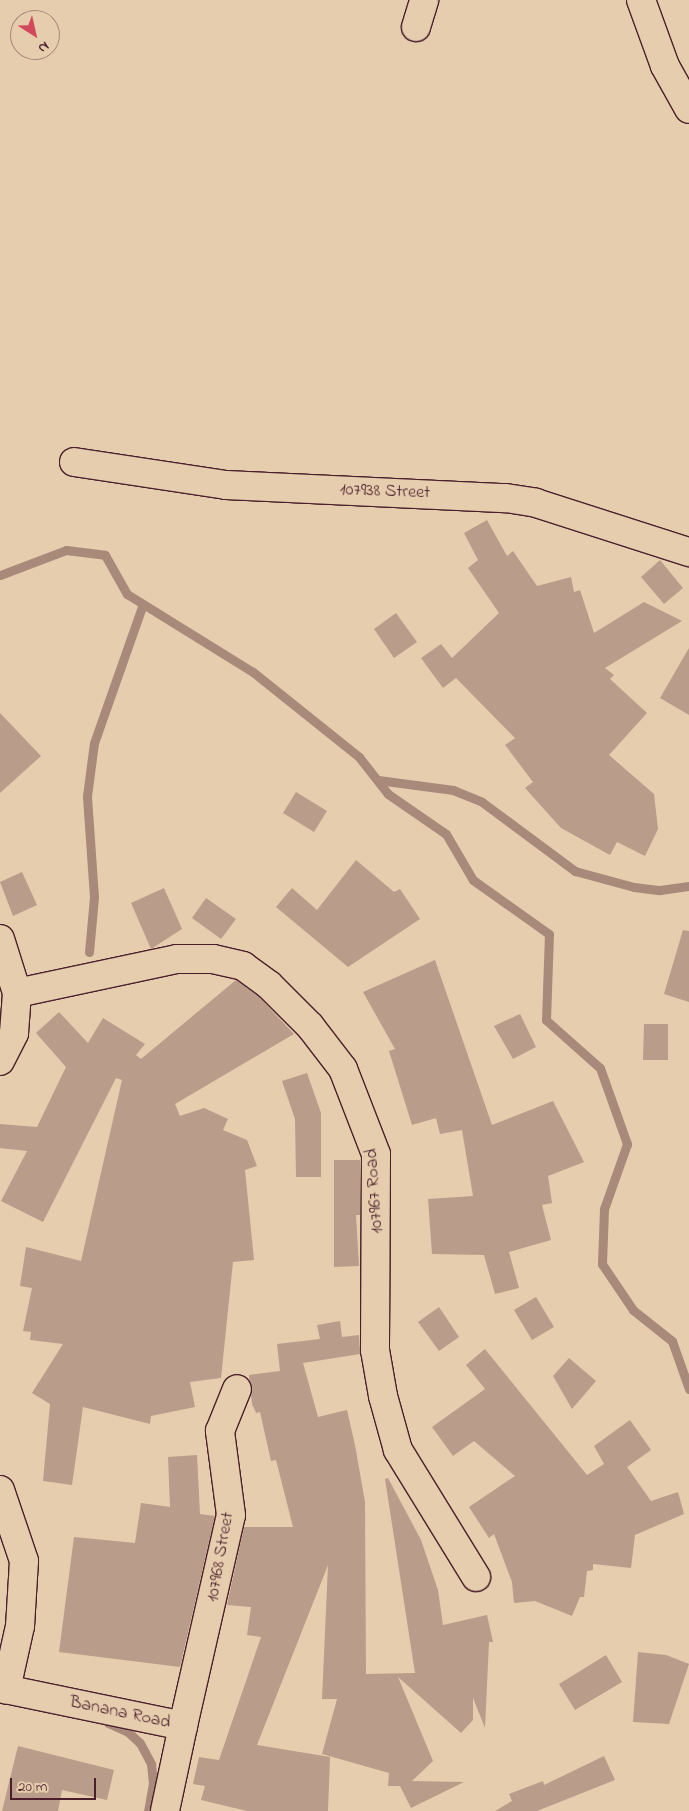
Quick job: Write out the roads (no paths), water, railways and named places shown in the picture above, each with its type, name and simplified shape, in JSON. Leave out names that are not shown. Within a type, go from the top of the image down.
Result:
[{"type":"street","points":[[416,26],[424,0]]},
{"type":"street","points":[[641,0],[665,66],[689,109]]},
{"type":"street","name":"107938 Street","points":[[74,462],[226,485],[506,498],[536,503],[689,552]]},
{"type":"street","points":[[0,938],[17,993],[14,1033],[0,1061]]},
{"type":"street","name":"107967 Road","points":[[17,993],[108,971],[176,959],[213,958],[243,966],[269,984],[310,1026],[343,1069],[376,1154],[375,1350],[398,1450],[476,1577]]},
{"type":"street","name":"107968 Street","points":[[183,1726],[231,1515],[220,1431],[237,1389]]},
{"type":"street","points":[[0,1490],[24,1561],[21,1617],[3,1688]]},
{"type":"street","name":"Banana Road","points":[[3,1688],[183,1726],[166,1811]]},
{"type":"waterway","points":[[0,575],[66,550],[105,555],[127,594],[253,672],[359,757],[388,794],[446,834],[473,880],[549,934],[546,1020],[600,1068],[627,1144],[604,1209],[602,1264],[633,1310],[672,1341],[689,1389]]},
{"type":"waterway","points":[[89,952],[94,897],[87,796],[94,743],[143,604]]},
{"type":"waterway","points":[[378,780],[453,790],[482,802],[575,871],[634,887],[660,890],[689,886]]},
{"type":"waterway","points":[[108,1723],[128,1732],[140,1743],[151,1764],[153,1783],[148,1811]]}]
